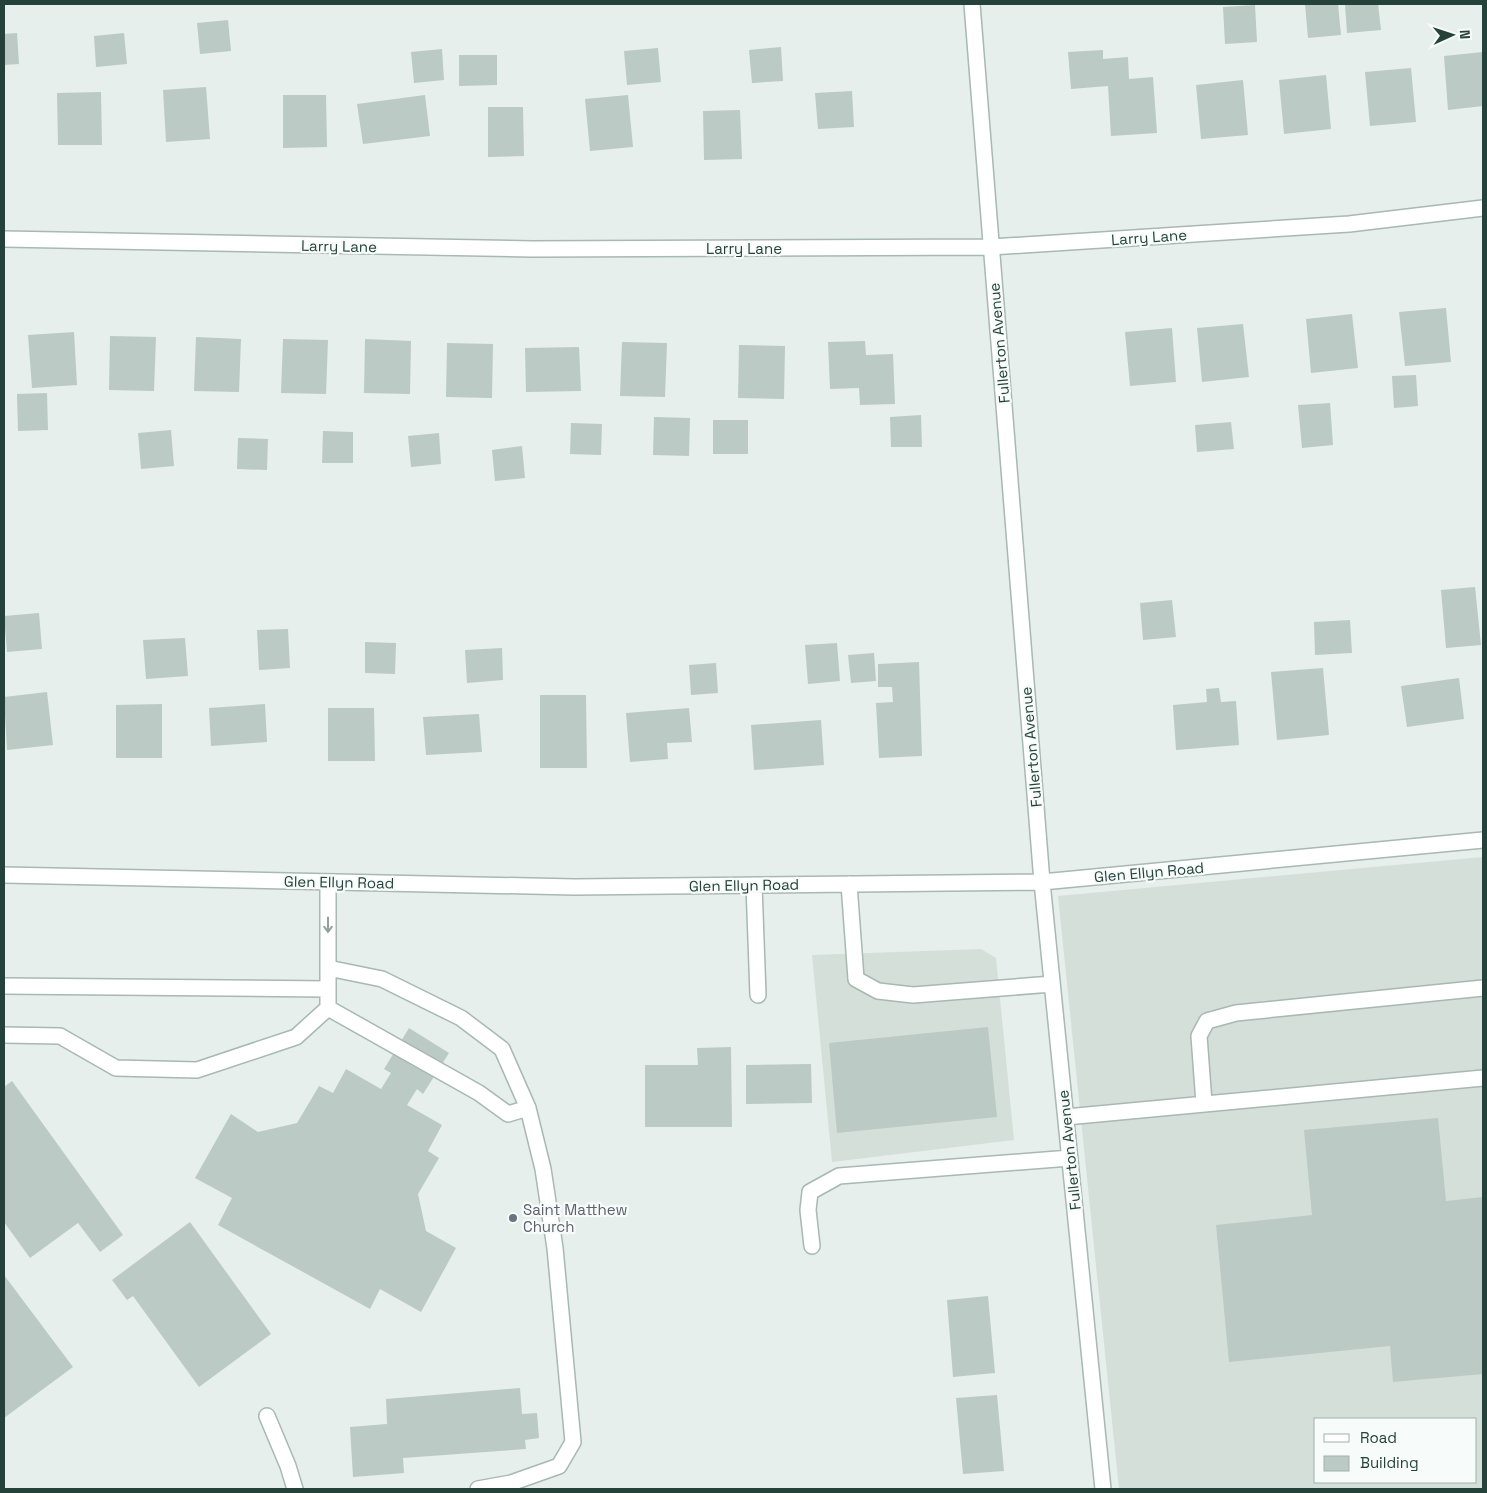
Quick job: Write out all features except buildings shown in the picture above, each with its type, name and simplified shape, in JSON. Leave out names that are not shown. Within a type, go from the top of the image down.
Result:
[{"type":"street","name":"Fullerton Avenue","points":[[972,4],[1042,882],[1103,1489]]},
{"type":"street","name":"Larry Lane","points":[[4,239],[532,249],[991,247],[1349,224],[1483,208]]},
{"type":"street","name":"Glen Ellyn Road","points":[[4,875],[575,887],[1042,882],[1483,840]]},
{"type":"street","points":[[4,1035],[60,1036],[116,1068],[197,1070],[296,1037],[328,1008],[328,882]]},
{"type":"street","points":[[850,884],[856,979],[878,991],[913,995],[1052,984]]},
{"type":"street","points":[[754,885],[758,995]]},
{"type":"street","points":[[328,968],[382,979],[461,1018],[502,1049],[528,1108],[543,1169],[555,1248],[573,1442],[559,1466],[511,1483],[478,1489]]},
{"type":"street","points":[[4,986],[328,989]]},
{"type":"street","points":[[1204,1103],[1199,1036],[1207,1021],[1236,1013],[1483,988]]},
{"type":"street","points":[[328,1008],[480,1092],[508,1114],[528,1108]]},
{"type":"street","points":[[1066,1117],[1483,1078]]},
{"type":"street","points":[[812,1246],[808,1210],[810,1192],[839,1176],[1070,1158]]},
{"type":"street","points":[[267,1416],[288,1466],[295,1489]]},
{"type":"shaded area","points":[[1483,857],[1483,1489],[1119,1489],[1058,896]]},
{"type":"shaded area","points":[[981,949],[996,958],[1014,1140],[832,1162],[812,955]]},
{"type":"place","name":"Saint Matthew Church","points":[[513,1218]]}]
